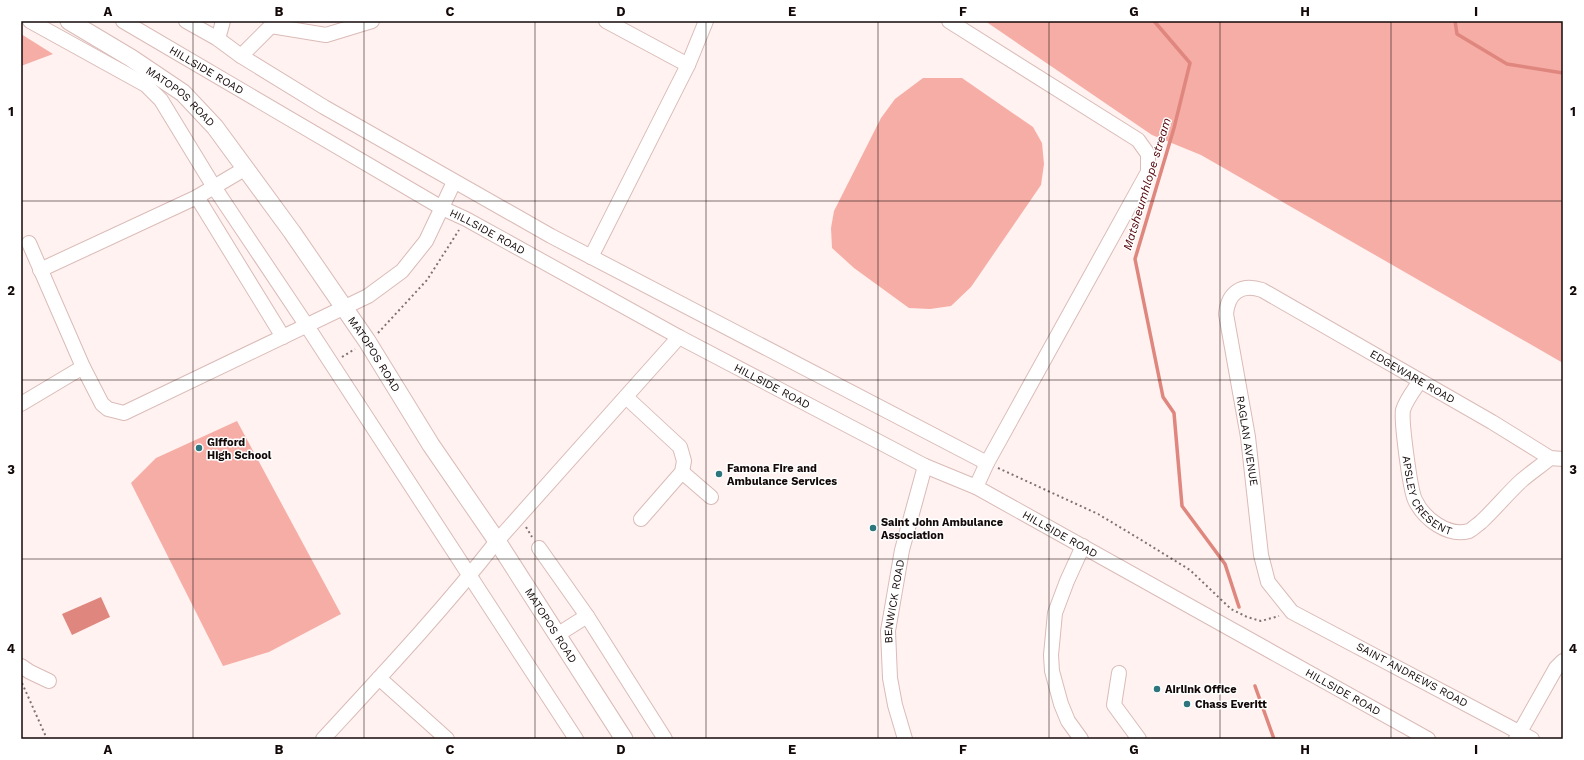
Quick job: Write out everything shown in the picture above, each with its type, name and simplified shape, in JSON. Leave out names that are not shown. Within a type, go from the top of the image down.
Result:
[{"type":"main road","name":"MATOPOS ROAD","points":[[69,21],[131,58],[183,93],[215,127],[246,168],[367,341],[431,445],[497,540],[624,739]]},
{"type":"street","points":[[30,21],[146,85],[161,100],[214,187],[307,326],[576,739]]},
{"type":"street","name":"HILLSIDE ROAD","points":[[123,21],[442,208],[466,219],[679,337],[925,466],[976,487],[1428,739]]},
{"type":"street","points":[[186,21],[218,39],[241,56],[324,107],[454,182],[480,194],[591,257],[987,463]]},
{"type":"street","points":[[218,39],[223,21]]},
{"type":"street","points":[[241,56],[274,23],[326,35],[372,21]]},
{"type":"street","points":[[606,21],[688,65]]},
{"type":"street","points":[[591,257],[688,65],[706,21]]},
{"type":"street","points":[[949,21],[1138,140],[1148,154],[1148,172],[987,463],[976,487]]},
{"type":"street","points":[[40,270],[197,197],[246,168]]},
{"type":"street","points":[[29,243],[83,367],[102,404],[108,409],[124,413],[368,296],[402,271],[426,241],[454,182]]},
{"type":"street","points":[[197,197],[283,337]]},
{"type":"street","name":"RAGLAN AVENUE","points":[[1262,290],[1252,287],[1241,289],[1233,295],[1227,303],[1226,314],[1248,437],[1261,555],[1268,582],[1292,612]]},
{"type":"street","name":"EDGEWARE ROAD","points":[[1262,290],[1557,458]]},
{"type":"street","points":[[323,739],[470,576],[497,540],[679,337]]},
{"type":"street","points":[[21,404],[83,367]]},
{"type":"street","name":"APSLEY CRESENT","points":[[1420,381],[1403,409],[1402,421],[1409,468],[1415,499],[1422,510],[1433,521],[1446,529],[1458,533],[1471,530],[1497,507],[1522,481],[1557,458]]},
{"type":"street","points":[[626,397],[680,447],[684,461],[682,472],[641,519]]},
{"type":"street","name":"BENWICK ROAD","points":[[906,739],[895,705],[890,678],[888,631],[902,550],[925,466]]},
{"type":"street","points":[[682,472],[711,497]]},
{"type":"street","points":[[1081,739],[1068,721],[1052,671],[1051,655],[1055,613],[1066,581],[1083,546]]},
{"type":"street","points":[[539,548],[587,616],[665,739]]},
{"type":"street","name":"SAINT ANDREWS ROAD","points":[[1292,612],[1518,736],[1532,739]]},
{"type":"street","points":[[557,636],[587,616]]},
{"type":"street","points":[[1518,736],[1556,668],[1563,661]]},
{"type":"street","points":[[21,666],[49,681]]},
{"type":"street","points":[[1119,673],[1114,705],[1139,739]]},
{"type":"street","points":[[379,678],[447,739]]},
{"type":"path","points":[[331,364],[378,334],[427,280],[466,219]]},
{"type":"path","points":[[987,463],[1098,514],[1190,570],[1231,609],[1247,617],[1261,621],[1292,612]]},
{"type":"path","points":[[519,516],[539,548]]},
{"type":"path","points":[[21,681],[47,739]]},
{"type":"shaded area","points":[[985,21],[1563,21],[1563,363],[1201,155],[1152,135]]},
{"type":"shaded area","points":[[21,34],[53,54],[21,66]]},
{"type":"shaded area","points":[[923,78],[962,78],[1033,127],[1042,143],[1044,164],[1041,185],[971,287],[951,306],[930,309],[909,308],[854,268],[832,248],[831,228],[834,211],[881,118],[895,99]]},
{"type":"shaded area","points":[[237,421],[341,614],[269,652],[223,666],[131,483],[156,458]]},
{"type":"shaded area","points":[[101,597],[110,617],[72,635],[62,614]]},
{"type":"waterway","name":"Matsheumhlope stream","points":[[1154,21],[1190,63],[1174,128],[1135,259],[1163,397],[1174,413],[1182,506],[1225,564],[1239,607]]},
{"type":"waterway","points":[[1455,21],[1457,34],[1507,64],[1563,73]]},
{"type":"waterway","points":[[1255,686],[1274,739]]},
{"type":"place","name":"Gifford High School","points":[[199,448]]},
{"type":"place","name":"Famona Fire and Ambulance Services","points":[[719,474]]},
{"type":"place","name":"Saint John Ambulance Association","points":[[873,528]]},
{"type":"place","name":"Airlink Office","points":[[1157,689]]},
{"type":"place","name":"Chass Everitt","points":[[1187,704]]}]
